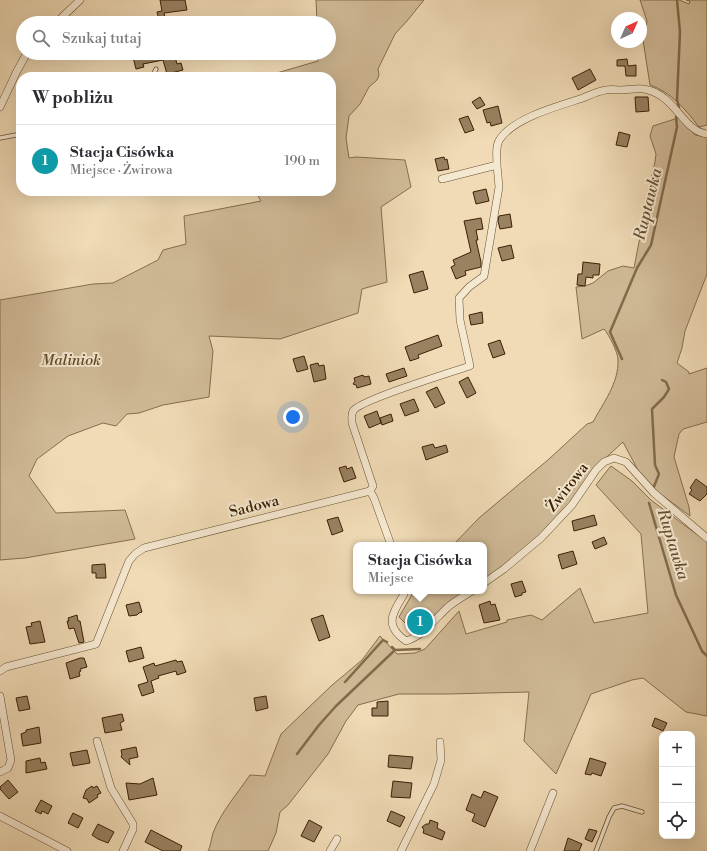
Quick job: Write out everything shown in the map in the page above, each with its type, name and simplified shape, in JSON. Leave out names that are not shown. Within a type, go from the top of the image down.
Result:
[{"type":"street","points":[[63,16],[80,0]]},
{"type":"street","points":[[17,72],[23,60]]},
{"type":"street","points":[[0,107],[16,73]]},
{"type":"street","points":[[390,542],[370,491],[373,486],[352,423],[353,411],[358,406],[366,402],[389,393],[470,366],[460,320],[459,298],[469,287],[484,276],[499,187],[497,147],[499,140],[505,133],[523,121],[543,112],[606,90],[638,88],[660,94],[674,107],[691,128],[697,132],[707,134]]},
{"type":"street","points":[[442,179],[497,165]]},
{"type":"street","name":"Żwirowa","points":[[487,581],[504,569],[541,538],[572,505],[596,470],[604,462],[614,458],[626,462],[654,493],[707,538]]},
{"type":"street","name":"Sadowa","points":[[0,671],[6,667],[96,644],[129,561],[135,554],[144,548],[370,491]]},
{"type":"street","points":[[404,594],[392,615],[392,623],[394,631],[398,636],[406,641],[413,639],[421,633],[447,608],[468,594]]},
{"type":"street","points":[[0,696],[11,760],[8,768],[0,772]]},
{"type":"street","points":[[97,741],[111,788],[133,824],[133,829],[123,851]]},
{"type":"street","points":[[401,851],[434,784],[441,760],[440,742]]},
{"type":"street","points":[[530,851],[553,793]]},
{"type":"street","points":[[0,816],[67,851]]},
{"type":"street","points":[[330,851],[337,839]]},
{"type":"lane","points":[[0,138],[16,135]]},
{"type":"lane","points":[[596,851],[614,808],[622,806],[642,812]]},
{"type":"green space","name":"Maliniok","points":[[316,0],[424,0],[395,34],[378,69],[379,75],[377,80],[369,87],[360,104],[349,116],[346,138],[349,158],[356,157],[405,160],[411,187],[381,207],[387,282],[362,289],[358,313],[280,339],[209,336],[213,351],[209,397],[163,405],[139,413],[127,414],[116,426],[103,423],[68,436],[37,459],[29,476],[56,513],[125,510],[135,539],[25,558],[0,560],[0,300],[93,284],[113,283],[158,260],[163,250],[186,244],[184,216],[261,201],[258,196],[336,196],[336,72],[280,72],[318,60],[336,60],[336,16],[317,16]]},
{"type":"green space","points":[[640,0],[679,0],[689,4],[690,1],[686,0],[707,0],[707,125],[699,127],[683,108],[671,97],[658,88],[650,85],[644,48],[647,48],[647,12],[644,12]]},
{"type":"green space","points":[[677,112],[695,135],[707,137],[707,274],[685,331],[682,348],[677,363],[689,372],[689,374],[707,368],[707,422],[683,429],[679,434],[674,457],[689,507],[690,516],[658,492],[640,474],[623,442],[598,465],[578,493],[544,532],[487,579],[487,542],[456,542],[479,518],[549,459],[587,424],[593,422],[606,400],[616,377],[618,357],[611,339],[604,329],[582,339],[576,287],[593,283],[608,271],[623,266],[634,268],[644,209],[656,154],[650,136],[653,126],[678,118]]},
{"type":"green space","points":[[611,466],[632,481],[651,500],[707,542],[707,716],[686,712],[643,678],[632,680],[591,694],[556,774],[524,741],[529,692],[399,694],[358,705],[346,721],[328,754],[288,805],[280,812],[276,833],[268,851],[208,851],[216,825],[250,775],[265,776],[281,734],[331,686],[362,660],[380,636],[397,654],[415,653],[425,649],[459,611],[466,634],[507,622],[507,620],[531,615],[542,620],[580,588],[594,623],[648,613],[641,534],[596,485]]},
{"type":"green space","points":[[412,594],[465,594],[413,631],[399,617]]},
{"type":"building","points":[[160,0],[185,0],[187,10],[164,13],[165,16],[158,16],[157,12],[162,11]]},
{"type":"building","points":[[627,59],[628,66],[636,65],[636,76],[626,76],[625,66],[617,66],[617,60]]},
{"type":"building","points":[[134,60],[163,60],[143,64],[144,67],[136,69]]},
{"type":"building","points":[[163,60],[176,60],[177,64],[181,63],[183,70],[166,72]]},
{"type":"building","points":[[590,69],[596,80],[578,90],[572,78]]},
{"type":"building","points":[[480,97],[485,105],[477,109],[472,102]]},
{"type":"building","points":[[635,97],[648,97],[649,111],[636,112]]},
{"type":"building","points":[[498,106],[502,123],[491,126],[490,122],[487,123],[483,110]]},
{"type":"building","points":[[468,116],[474,130],[465,133],[459,119]]},
{"type":"building","points":[[619,132],[630,135],[627,147],[616,145]]},
{"type":"building","points":[[444,157],[445,160],[447,159],[449,169],[438,171],[435,159]]},
{"type":"building","points":[[486,189],[489,201],[476,204],[473,192]]},
{"type":"building","points":[[510,214],[512,227],[500,229],[498,221],[499,216]]},
{"type":"building","points":[[481,218],[483,229],[476,230],[478,240],[476,240],[481,267],[465,271],[466,275],[456,279],[451,267],[455,265],[453,260],[471,252],[464,221]]},
{"type":"building","points":[[511,245],[514,258],[502,261],[498,248]]},
{"type":"building","points":[[583,262],[600,264],[599,275],[593,275],[593,278],[586,277],[585,286],[577,285],[578,274],[582,274]]},
{"type":"building","points":[[423,271],[428,289],[414,293],[409,275]]},
{"type":"building","points":[[482,312],[483,323],[471,325],[469,315]]},
{"type":"building","points":[[438,335],[442,346],[418,355],[419,358],[410,361],[405,347]]},
{"type":"building","points":[[500,340],[505,354],[493,358],[488,344]]},
{"type":"building","points":[[304,356],[308,369],[297,372],[293,359]]},
{"type":"building","points":[[318,363],[319,366],[324,365],[326,379],[314,382],[310,365]]},
{"type":"building","points":[[404,368],[407,376],[389,382],[386,374]]},
{"type":"building","points":[[363,375],[364,377],[369,376],[371,384],[357,388],[356,385],[353,384],[355,381],[354,378]]},
{"type":"building","points":[[468,377],[476,393],[467,398],[459,382]]},
{"type":"building","points":[[437,387],[445,403],[435,408],[426,392]]},
{"type":"building","points":[[414,399],[419,411],[405,416],[400,404]]},
{"type":"building","points":[[377,411],[381,423],[369,428],[364,416]]},
{"type":"building","points":[[391,414],[393,421],[382,425],[380,418]]},
{"type":"building","points":[[433,444],[435,448],[446,445],[448,452],[426,460],[422,447]]},
{"type":"building","points":[[346,466],[347,469],[352,467],[356,478],[344,482],[339,468]]},
{"type":"building","points":[[696,479],[707,487],[707,494],[700,501],[689,494],[692,490],[690,488]]},
{"type":"building","points":[[594,515],[597,525],[574,531],[572,521]]},
{"type":"building","points":[[338,517],[343,531],[332,535],[327,520]]},
{"type":"building","points":[[604,537],[607,544],[595,549],[592,542]]},
{"type":"building","points":[[573,551],[577,564],[562,569],[558,555]]},
{"type":"building","points":[[105,564],[106,578],[96,578],[96,573],[92,573],[92,565]]},
{"type":"building","points":[[522,581],[526,592],[515,597],[511,584]]},
{"type":"building","points":[[490,601],[491,605],[495,604],[500,620],[484,623],[479,605]]},
{"type":"building","points":[[139,602],[142,612],[137,615],[129,616],[126,605]]},
{"type":"building","points":[[77,615],[78,621],[80,621],[84,642],[79,643],[74,628],[69,629],[67,621],[69,621],[68,618]]},
{"type":"building","points":[[323,615],[330,637],[319,641],[311,619]]},
{"type":"building","points":[[40,621],[45,642],[30,644],[26,627],[32,626],[31,623]]},
{"type":"building","points":[[141,647],[144,658],[129,662],[126,651]]},
{"type":"building","points":[[84,658],[87,667],[80,669],[80,676],[70,679],[66,663]]},
{"type":"building","points":[[176,660],[177,662],[182,661],[186,672],[177,675],[176,671],[158,676],[159,678],[151,681],[154,692],[142,696],[138,685],[148,682],[143,667],[154,663],[155,666]]},
{"type":"building","points":[[27,696],[30,709],[19,711],[16,698]]},
{"type":"building","points":[[266,696],[268,708],[256,711],[254,698]]},
{"type":"building","points":[[388,701],[388,716],[372,716],[372,708],[377,708],[377,702]]},
{"type":"building","points":[[122,714],[124,721],[120,723],[122,730],[105,733],[102,718]]},
{"type":"building","points":[[655,718],[667,723],[663,731],[652,726]]},
{"type":"building","points":[[39,727],[41,743],[23,746],[21,734],[26,732],[26,730]]},
{"type":"building","points":[[136,747],[138,757],[129,759],[130,765],[121,757],[121,750]]},
{"type":"building","points":[[87,750],[90,763],[73,766],[70,753]]},
{"type":"building","points":[[389,755],[413,757],[411,769],[388,767]]},
{"type":"building","points":[[40,758],[41,763],[45,762],[47,769],[26,773],[26,761]]},
{"type":"building","points":[[590,758],[606,763],[601,776],[592,773],[591,775],[585,774]]},
{"type":"building","points":[[153,778],[157,795],[129,800],[126,783],[140,784]]},
{"type":"building","points":[[8,780],[18,792],[9,799],[0,789],[0,787]]},
{"type":"building","points":[[393,781],[412,783],[410,798],[391,797]]},
{"type":"building","points":[[92,786],[93,788],[97,786],[101,793],[89,803],[87,799],[83,798],[86,790]]},
{"type":"building","points":[[484,791],[498,797],[485,827],[472,821],[475,814],[466,810],[472,794],[481,798]]},
{"type":"building","points":[[41,800],[52,806],[48,814],[42,811],[41,814],[35,811]]},
{"type":"building","points":[[391,811],[405,817],[400,827],[387,821]]},
{"type":"building","points":[[73,813],[83,818],[78,828],[68,823]]},
{"type":"building","points":[[309,820],[322,827],[314,842],[301,836]]},
{"type":"building","points":[[430,820],[438,823],[437,828],[445,832],[442,840],[423,833],[424,830],[422,827],[429,824]]},
{"type":"building","points":[[98,824],[114,832],[108,843],[92,835]]},
{"type":"building","points":[[589,829],[597,831],[592,842],[585,839]]},
{"type":"building","points":[[151,830],[182,846],[180,851],[163,851],[145,842]]},
{"type":"building","points":[[568,838],[582,844],[579,851],[564,851]]},
{"type":"waterway","name":"Ruptawka","points":[[677,0],[680,32],[677,100],[679,108]]},
{"type":"waterway","name":"Ruptawka","points":[[622,359],[610,332],[637,268],[651,245],[677,127],[676,117]]},
{"type":"waterway","name":"Ruptawka","points":[[653,489],[659,474],[655,465],[652,409],[664,397],[669,389],[666,382],[662,380]]},
{"type":"waterway","name":"Ruptawka","points":[[649,503],[676,595],[702,651],[707,656]]},
{"type":"waterway","points":[[345,682],[383,640],[387,642]]},
{"type":"waterway","points":[[392,647],[395,650],[420,649]]},
{"type":"waterway","points":[[297,754],[319,725],[336,706],[395,650]]},
{"type":"place","name":"Stacja Cisówka","points":[[420,622]]}]
